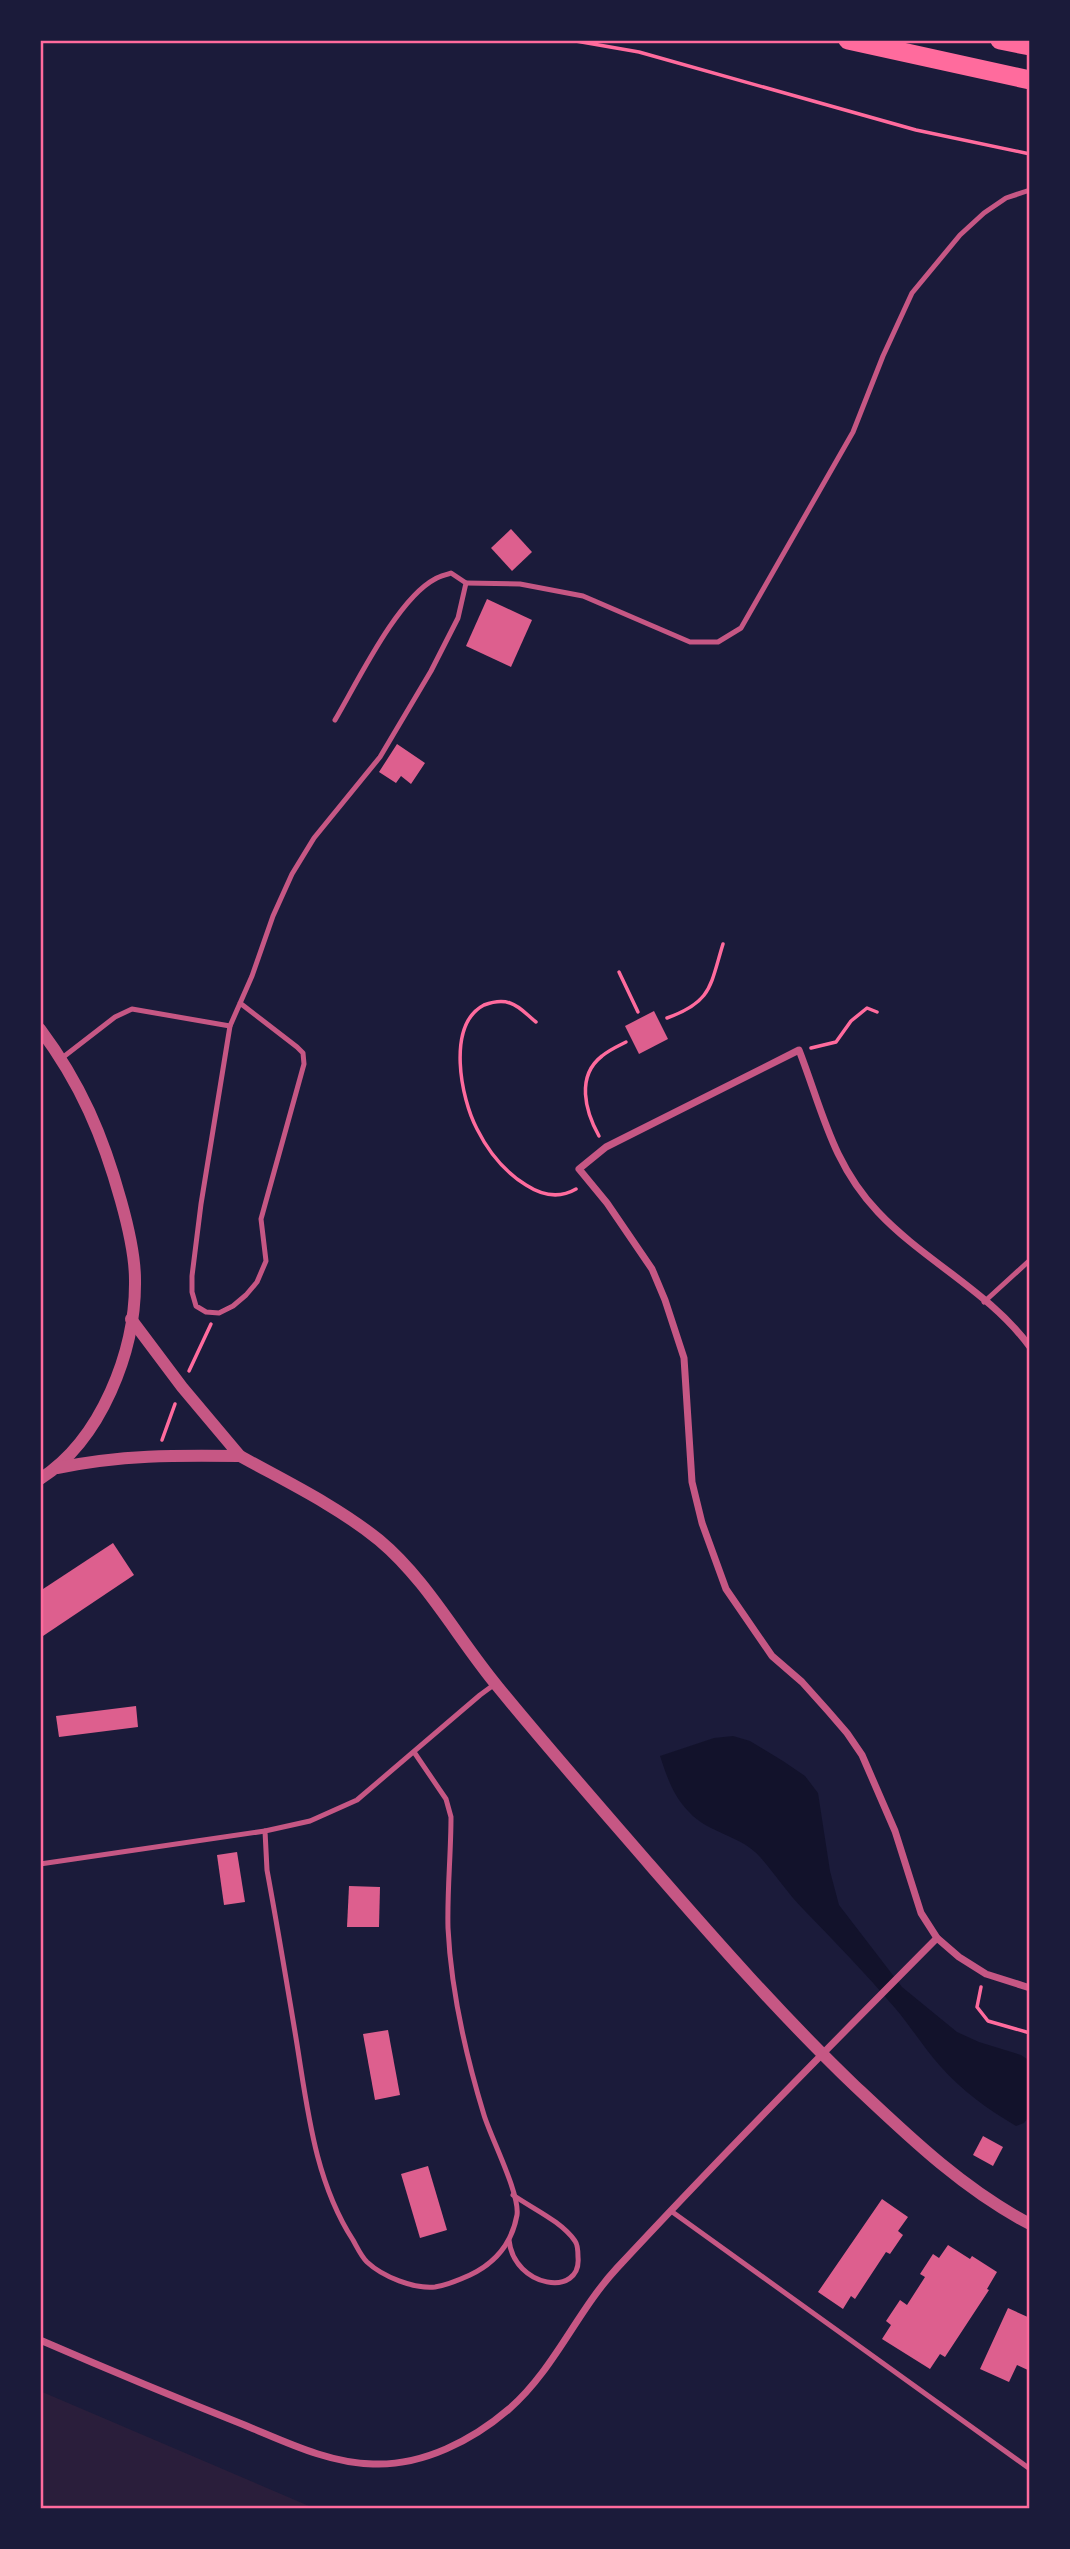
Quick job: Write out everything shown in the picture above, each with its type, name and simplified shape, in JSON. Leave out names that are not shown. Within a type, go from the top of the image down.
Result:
[{"type":"highway","points":[[848,40],[1030,80]]},
{"type":"highway","points":[[1000,40],[1030,46]]},
{"type":"street","points":[[40,1029],[62,1058],[88,1104],[109,1156],[127,1224],[135,1279],[131,1319],[120,1370],[104,1408],[57,1468],[40,1479]]},
{"type":"street","points":[[1030,1347],[1005,1319],[918,1249],[878,1211],[851,1179],[822,1120],[799,1050],[606,1147],[579,1169],[607,1203],[652,1269],[665,1300],[684,1359],[692,1482],[706,1535],[726,1589],[772,1656],[802,1682],[847,1733],[862,1755],[895,1831],[921,1913],[937,1938],[986,1974],[1030,1988]]},
{"type":"street","points":[[131,1319],[182,1387],[240,1456],[344,1515],[380,1541],[417,1579],[495,1684],[753,1984],[822,2054],[920,2146],[981,2195],[1030,2224]]},
{"type":"street","points":[[57,1468],[130,1457],[240,1456]]},
{"type":"street","points":[[40,2340],[149,2387],[313,2452],[351,2461],[374,2464],[400,2462],[437,2452],[475,2436],[511,2408],[541,2374],[615,2270],[937,1938]]},
{"type":"lane","points":[[335,720],[375,651],[408,602],[434,579],[451,573],[466,583],[520,584],[583,596],[690,642],[718,642],[741,628],[853,432],[912,293],[960,235],[984,213],[1006,198],[1030,190]]},
{"type":"lane","points":[[240,1003],[297,1047],[303,1053],[304,1064],[261,1219],[266,1261],[257,1282],[246,1295],[233,1306],[216,1313],[206,1312],[196,1306],[191,1276],[230,1026],[292,874],[314,838],[387,747],[458,618],[466,583]]},
{"type":"lane","points":[[62,1058],[115,1017],[132,1009],[230,1026]]},
{"type":"lane","points":[[984,1302],[1030,1260]]},
{"type":"lane","points":[[40,1864],[265,1831],[310,1821],[357,1800],[495,1684]]},
{"type":"lane","points":[[265,1831],[267,1870],[311,2127],[324,2182],[343,2224],[366,2261],[383,2273],[406,2283],[433,2287],[454,2282],[480,2270],[499,2255],[509,2241],[518,2211],[485,2116],[467,2049],[455,1985],[448,1929],[451,1817],[446,1799],[414,1752]]},
{"type":"lane","points":[[509,2241],[510,2254],[516,2264],[542,2282],[557,2284],[572,2277],[579,2263],[577,2243],[560,2227],[513,2195]]},
{"type":"lane","points":[[671,2211],[1030,2469]]},
{"type":"path","points":[[570,40],[639,52],[916,130],[1030,155]]},
{"type":"path","points":[[667,1018],[686,1011],[705,997],[723,944]]},
{"type":"path","points":[[619,972],[638,1012]]},
{"type":"path","points":[[536,1022],[510,1003],[499,1001],[488,1003],[472,1015],[463,1035],[461,1058],[464,1093],[483,1140],[501,1164],[521,1182],[555,1197],[568,1194],[587,1180]]},
{"type":"path","points":[[799,1050],[836,1042],[851,1021],[867,1007],[877,1013]]},
{"type":"path","points":[[606,1147],[588,1111],[588,1073],[602,1055],[626,1042]]},
{"type":"path","points":[[986,1974],[978,1995],[977,2007],[983,2017],[988,2021],[1030,2033]]},
{"type":"shaded area","points":[[733,1736],[750,1741],[783,1761],[805,1776],[818,1793],[830,1871],[839,1905],[902,1987],[957,2032],[1021,2055],[1030,2061],[1030,2115],[1024,2123],[1016,2126],[986,2107],[949,2076],[884,1995],[798,1904],[760,1857],[744,1844],[706,1825],[683,1806],[671,1786],[660,1756],[714,1738]]},
{"type":"shaded area","points":[[40,2391],[316,2509],[40,2509]]},
{"type":"building","points":[[511,529],[532,552],[512,571],[491,548]]},
{"type":"building","points":[[487,599],[532,620],[511,667],[466,646]]},
{"type":"building","points":[[397,744],[425,763],[411,784],[401,776],[396,783],[379,772]]},
{"type":"building","points":[[654,1011],[668,1039],[639,1054],[625,1026]]},
{"type":"building","points":[[113,1543],[134,1575],[40,1638],[40,1591]]},
{"type":"building","points":[[136,1706],[138,1727],[59,1737],[56,1716]]},
{"type":"building","points":[[237,1852],[245,1902],[224,1905],[217,1855]]},
{"type":"building","points":[[349,1886],[380,1887],[379,1927],[347,1927]]},
{"type":"building","points":[[388,2030],[400,2095],[375,2100],[363,2034]]},
{"type":"building","points":[[983,2136],[1003,2147],[993,2166],[973,2155]]},
{"type":"building","points":[[428,2166],[447,2230],[420,2238],[401,2174]]},
{"type":"building","points":[[882,2199],[908,2217],[898,2231],[903,2235],[890,2254],[886,2252],[855,2299],[851,2296],[843,2309],[818,2292]]},
{"type":"building","points":[[948,2245],[997,2272],[987,2289],[989,2290],[945,2357],[940,2354],[930,2369],[882,2339],[891,2325],[886,2321],[900,2300],[907,2305],[925,2277],[920,2274],[933,2254],[939,2258]]},
{"type":"building","points":[[1008,2308],[1030,2318],[1030,2371],[1017,2365],[1009,2382],[980,2369]]}]
